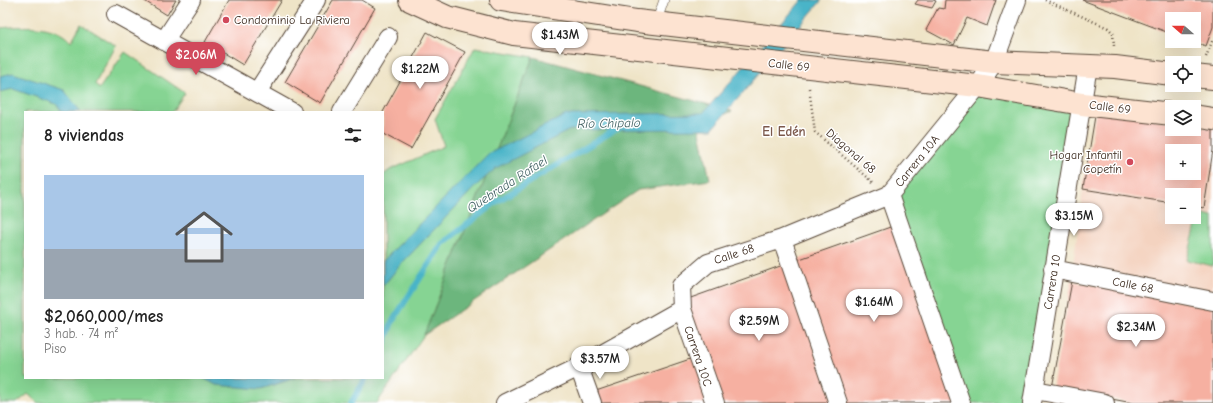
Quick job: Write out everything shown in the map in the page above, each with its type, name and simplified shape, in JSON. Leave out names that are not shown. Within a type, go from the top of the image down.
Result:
[{"type":"street","points":[[164,41],[191,0]]},
{"type":"street","points":[[257,92],[316,0]]},
{"type":"street","name":"Calle 69","points":[[410,0],[447,17],[514,34],[978,86],[1082,104],[1165,113]]},
{"type":"street","points":[[501,0],[656,23],[994,62],[1115,67],[1165,73]]},
{"type":"street","name":"Carrera 10A","points":[[961,403],[889,195],[978,86],[994,62],[1018,0]]},
{"type":"street","points":[[116,14],[290,111]]},
{"type":"street","points":[[343,111],[388,37]]},
{"type":"street","name":"Carrera 10","points":[[1034,396],[1053,269],[1088,66]]},
{"type":"street","points":[[1201,77],[1213,78]]},
{"type":"street","points":[[1201,117],[1213,119]]},
{"type":"street","name":"Calle 68","points":[[682,309],[681,286],[708,263],[782,239],[889,195]]},
{"type":"street","points":[[782,239],[838,403]]},
{"type":"street","name":"Calle 68","points":[[1053,269],[1213,301]]},
{"type":"street","points":[[505,403],[579,367],[682,309]]},
{"type":"street","name":"Carrera 10C","points":[[682,309],[715,403]]},
{"type":"street","points":[[579,367],[592,403]]},
{"type":"street","points":[[1034,396],[1104,403]]},
{"type":"lane","points":[[656,23],[664,0]]},
{"type":"path","points":[[1044,0],[1108,28],[1113,33],[1115,67]]},
{"type":"path","name":"Diagonal 68","points":[[805,67],[815,132],[889,195]]},
{"type":"shaded area","points":[[1213,150],[1213,295],[1073,266],[1083,189],[1165,202],[1165,224],[1201,224],[1201,208],[1203,208]]},
{"type":"green space","points":[[81,24],[116,46],[95,84],[99,89],[125,52],[185,93],[173,111],[24,111],[24,379],[384,379],[384,174],[390,170],[444,146],[435,119],[475,47],[533,57],[424,335],[377,403],[38,403],[28,394],[17,403],[0,403],[0,28],[38,27],[56,32],[71,42]]},
{"type":"green space","points":[[533,57],[732,111],[699,127],[710,180],[638,190],[424,335]]},
{"type":"green space","points":[[978,86],[1082,104],[1032,403],[961,403],[889,195]]},
{"type":"green space","points":[[1201,214],[1213,217],[1213,266],[1187,260],[1196,224],[1201,224]]},
{"type":"water","name":"Río Chipalo","points":[[802,0],[822,0],[712,129],[570,130],[496,168],[476,186],[402,263],[384,285],[384,260],[488,154],[566,115],[703,113]]},
{"type":"water","points":[[13,73],[64,90],[80,111],[61,111],[56,104],[13,89],[0,92],[0,76]]},
{"type":"water","points":[[205,379],[292,379],[261,389],[216,385]]},
{"type":"building","points":[[143,0],[176,0],[167,15]]},
{"type":"building","points":[[229,0],[282,0],[243,65],[205,42]]},
{"type":"building","points":[[333,0],[362,0],[375,8],[320,103],[285,82]]},
{"type":"building","points":[[918,0],[936,1],[932,8],[915,4]]},
{"type":"building","points":[[945,0],[996,0],[987,26],[967,18],[954,45],[926,30],[938,8],[944,9]]},
{"type":"building","points":[[1082,0],[1213,0],[1213,27],[1206,46],[1201,44],[1201,12],[1165,12],[1165,31]]},
{"type":"building","points":[[427,32],[465,52],[411,149],[384,135],[384,111]]},
{"type":"building","name":"Hogar Infantil Copetín","points":[[1096,110],[1165,121],[1165,136],[1201,136],[1201,127],[1213,128],[1213,150],[1204,208],[1201,207],[1201,188],[1165,188],[1165,202],[1083,189]]},
{"type":"building","points":[[896,225],[957,403],[842,403],[794,261]]},
{"type":"building","points":[[786,264],[834,403],[720,403],[685,300]]},
{"type":"building","points":[[1072,281],[1213,307],[1213,403],[1133,403],[1052,388]]},
{"type":"building","points":[[696,357],[712,403],[597,403],[593,392]]},
{"type":"waterway","name":"Quebrada Rafael","points":[[384,344],[392,322],[442,244],[496,202],[621,126]]},
{"type":"waterway","name":"Quebrada Rafael","points":[[351,403],[365,379]]},
{"type":"place","name":"Condominio La Riviera","points":[[226,20]]},
{"type":"place","name":"Hogar Infantil Copetín","points":[[1130,162]]},
{"type":"district","name":"El Edén","points":[[784,131]]}]
